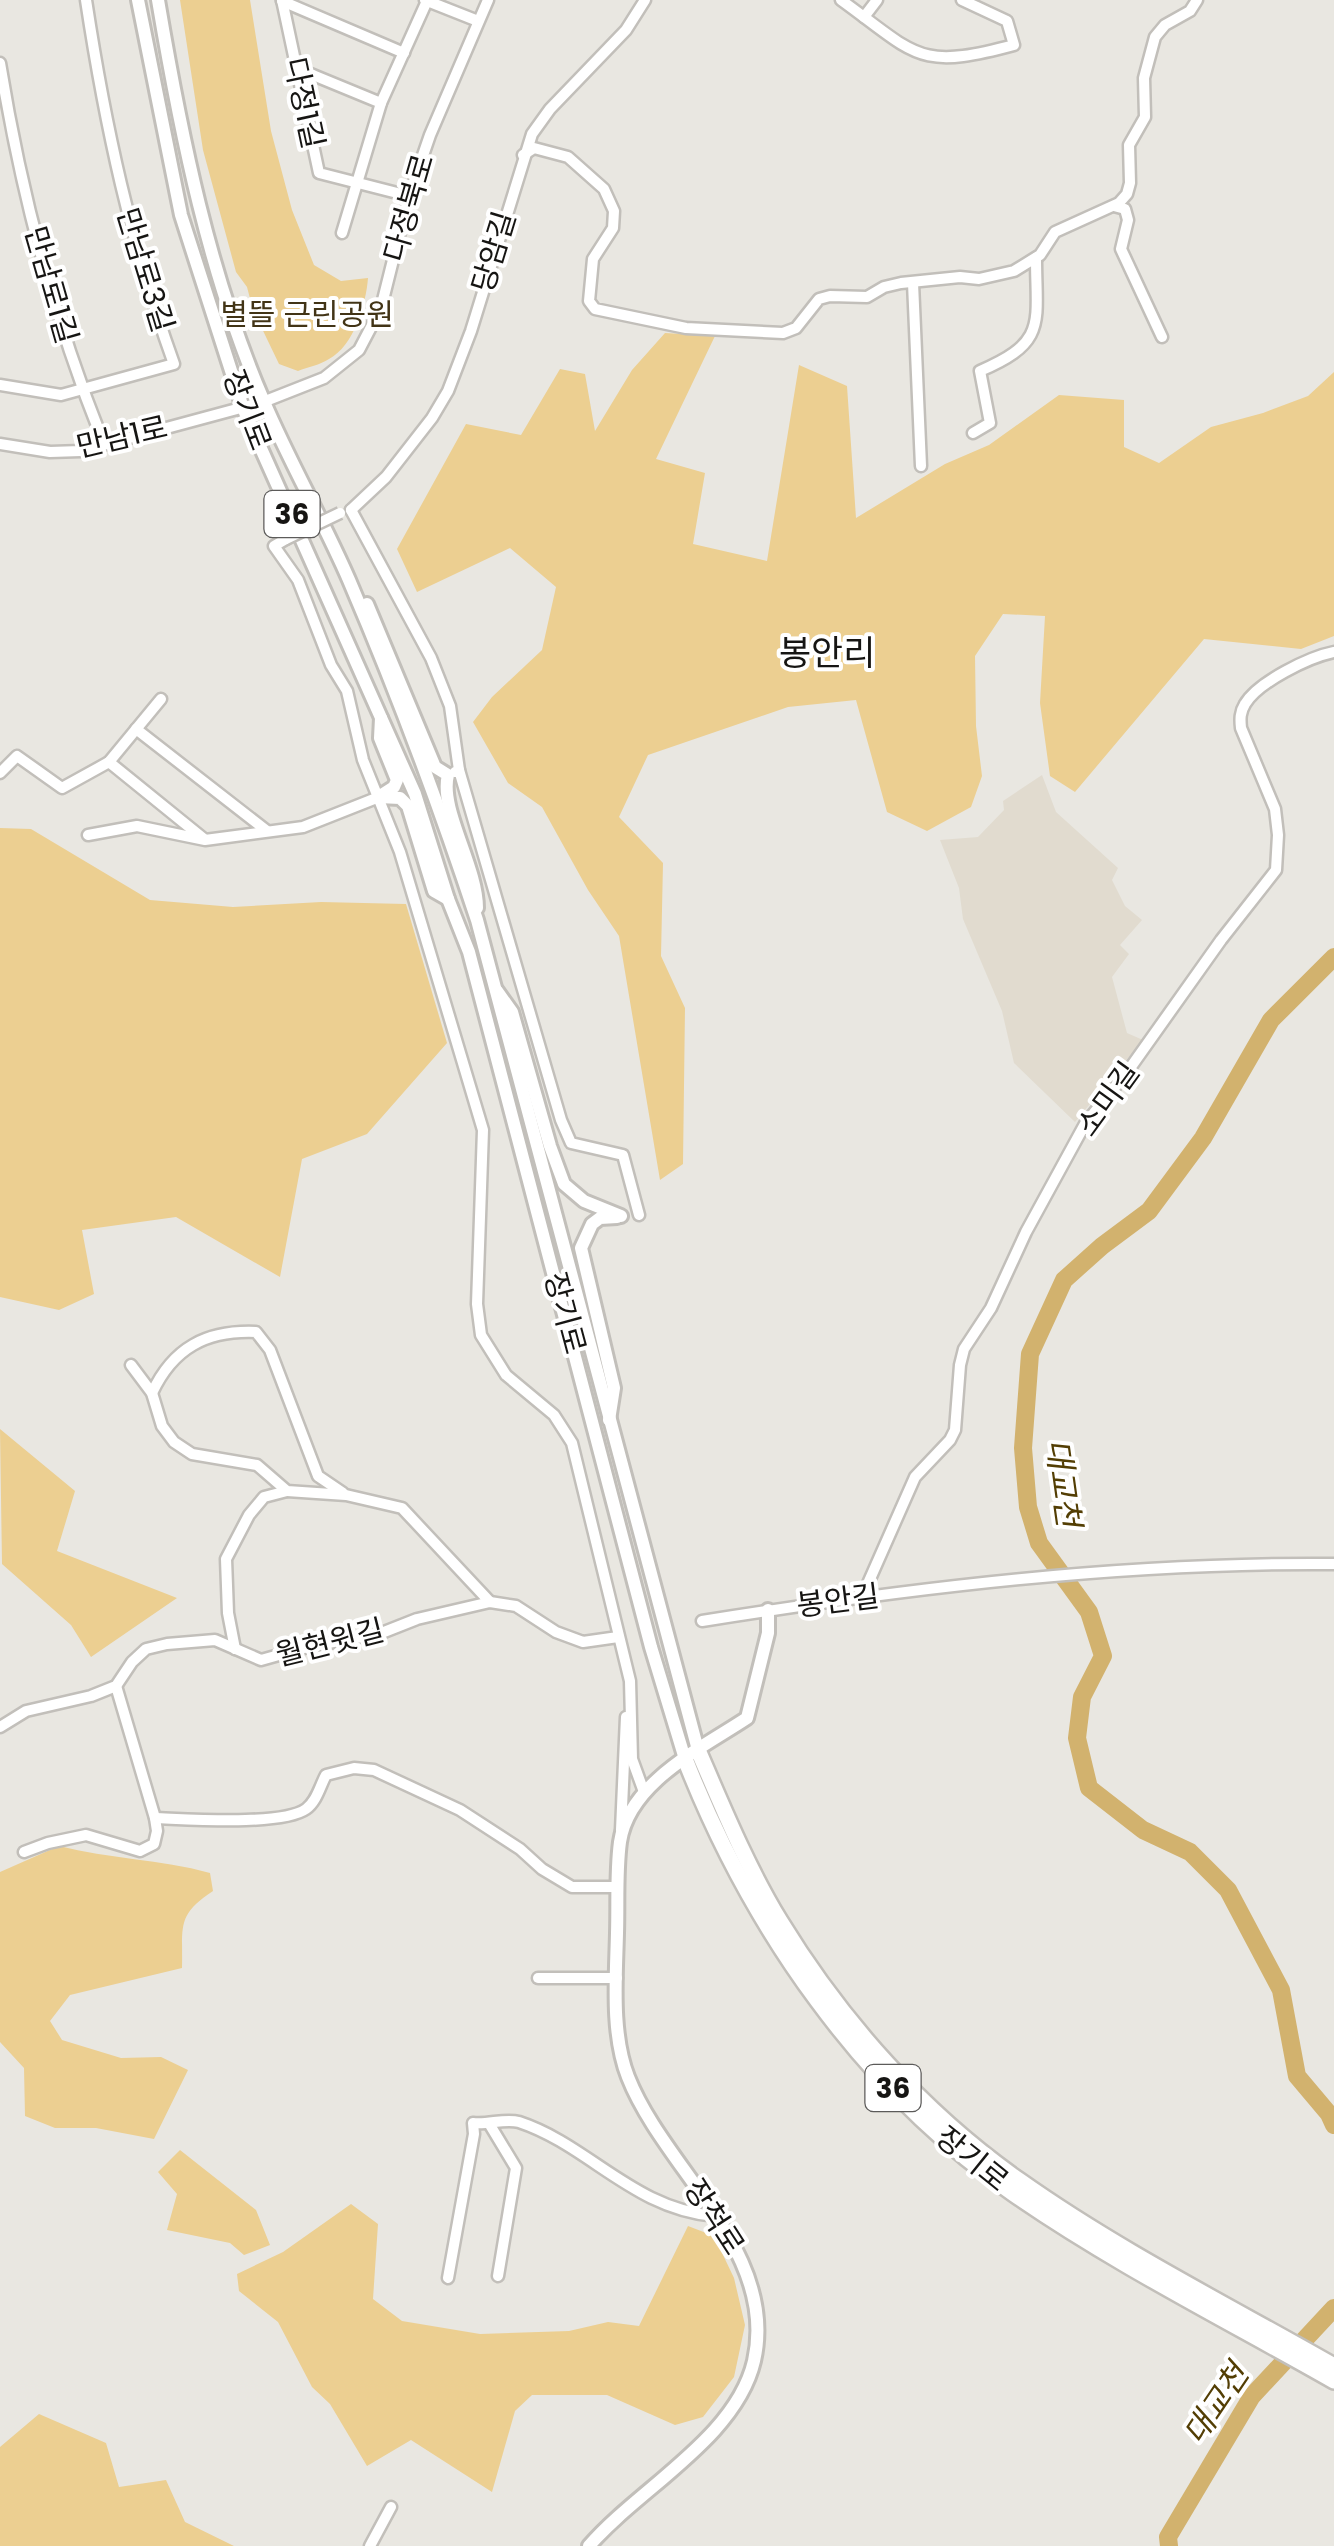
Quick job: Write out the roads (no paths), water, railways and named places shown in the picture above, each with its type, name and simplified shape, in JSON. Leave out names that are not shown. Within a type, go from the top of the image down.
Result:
[{"type":"highway","name":"장기로","points":[[692,1755],[708,1814],[769,1928],[857,2050],[911,2107],[1011,2192],[1083,2240],[1334,2366]]},
{"type":"highway","name":"장기로","points":[[1216,2306],[1334,2381]]},
{"type":"main road","name":"장기로","points":[[138,0],[181,215],[242,408],[382,715],[469,952],[651,1646],[692,1755]]},
{"type":"main road","name":"장기로","points":[[158,0],[200,210],[236,326],[263,402],[348,578],[434,790],[478,920],[692,1755]]},
{"type":"main road","points":[[348,578],[364,594],[436,766],[454,772],[446,785],[448,801],[477,892],[478,920]]},
{"type":"main road","points":[[379,797],[394,788],[397,780],[380,738],[382,715]]},
{"type":"main road","points":[[379,797],[400,798],[408,806],[434,891],[448,899]]},
{"type":"main road","points":[[493,986],[512,1012],[553,1158],[564,1184],[584,1202],[621,1216],[600,1218],[592,1224],[581,1248],[614,1388],[608,1422]]},
{"type":"main road","points":[[621,1838],[644,1792],[747,1718],[768,1634],[768,1610]]},
{"type":"main road","name":"장척로","points":[[590,2546],[609,2524],[717,2428],[747,2381],[756,2349],[754,2302],[740,2255],[651,2121],[628,2077],[619,2041],[617,1978],[621,1838]]},
{"type":"street","name":"만남로3길","points":[[0,386],[50,395],[83,391],[174,364],[152,302],[109,139],[86,0]]},
{"type":"street","points":[[282,0],[404,54]]},
{"type":"street","name":"다정1길","points":[[282,0],[319,173],[410,196]]},
{"type":"street","points":[[342,233],[381,103],[426,0],[478,21]]},
{"type":"street","name":"다정북로","points":[[242,408],[324,378],[359,350],[381,308],[430,135],[488,0]]},
{"type":"street","name":"당암길","points":[[379,797],[364,760],[347,691],[331,664],[298,580],[274,546],[346,511],[386,476],[432,418],[448,391],[470,331],[532,134],[550,109],[626,30],[644,0]]},
{"type":"street","points":[[841,0],[917,55],[968,57],[1014,45],[1007,21],[962,0]]},
{"type":"street","points":[[864,17],[877,0]]},
{"type":"street","points":[[523,155],[534,148],[568,157],[604,189],[614,212],[614,228],[593,260],[589,301],[595,309],[716,332],[783,333],[796,328],[820,300],[830,296],[868,297],[884,287],[960,276],[993,278],[1036,258],[1055,232],[1114,206],[1127,194],[1130,183],[1129,145],[1145,117],[1144,78],[1155,36],[1190,11],[1197,0]]},
{"type":"street","name":"만남로1길","points":[[0,63],[8,116],[39,246],[83,391],[104,444]]},
{"type":"street","points":[[296,68],[381,103]]},
{"type":"street","points":[[1114,206],[1126,209],[1128,220],[1121,250],[1162,337]]},
{"type":"street","points":[[973,433],[990,423],[980,371],[1005,360],[1037,327],[1036,258]]},
{"type":"street","points":[[913,283],[921,466]]},
{"type":"street","name":"만남1로","points":[[0,444],[50,452],[81,450],[242,408]]},
{"type":"street","points":[[346,511],[431,658],[450,706],[454,772],[561,1120],[571,1143],[623,1155],[639,1215]]},
{"type":"street","name":"소미길","points":[[862,1597],[916,1477],[950,1440],[964,1350],[991,1308],[1026,1232],[1085,1124],[1276,870],[1275,809],[1241,728],[1240,714],[1246,702],[1300,664],[1334,652]]},
{"type":"street","points":[[0,773],[18,756],[62,788],[109,762],[160,699]]},
{"type":"street","points":[[136,729],[267,830]]},
{"type":"street","points":[[109,762],[205,840]]},
{"type":"street","points":[[88,834],[137,826],[205,840],[304,826],[379,797],[400,852],[484,1130],[478,1304],[481,1335],[506,1376],[554,1415],[572,1443],[630,1682],[632,1759],[644,1792]]},
{"type":"street","points":[[152,1392],[163,1369],[188,1346],[222,1334],[256,1332],[270,1350],[318,1476],[346,1495]]},
{"type":"street","points":[[131,1365],[152,1392],[162,1426],[174,1442],[192,1454],[258,1465],[288,1491]]},
{"type":"street","points":[[235,1649],[228,1613],[226,1559],[249,1515],[264,1497],[288,1491],[346,1495],[402,1508],[490,1602],[516,1606],[556,1632],[583,1642],[618,1637]]},
{"type":"street","name":"봉안길","points":[[702,1621],[862,1597],[1106,1573],[1184,1566],[1334,1564]]},
{"type":"street","name":"월현윗길","points":[[116,1686],[146,1649],[215,1640],[261,1660],[310,1646],[379,1634],[416,1619],[490,1602]]},
{"type":"street","points":[[621,1838],[622,1742],[630,1682]]},
{"type":"street","points":[[0,1727],[26,1711],[116,1686],[155,1818],[154,1844],[140,1851],[86,1836],[48,1842],[24,1852]]},
{"type":"street","points":[[155,1818],[261,1819],[292,1815],[305,1810],[316,1799],[326,1775],[340,1769],[374,1770],[460,1810],[572,1887],[618,1887]]},
{"type":"street","points":[[538,1978],[617,1978]]},
{"type":"street","points":[[448,2278],[474,2134],[472,2123],[490,2125],[512,2120],[538,2129],[616,2180],[677,2210],[715,2216]]},
{"type":"street","points":[[490,2125],[516,2168],[498,2276]]},
{"type":"street","points":[[370,2546],[392,2507]]},
{"type":"waterway","name":"대교천","points":[[1334,957],[1271,1020],[1203,1138],[1149,1211],[1064,1280],[1030,1354],[1023,1448],[1028,1507],[1039,1543],[1089,1612],[1103,1656],[1082,1697],[1077,1738],[1089,1788],[1143,1830],[1190,1852],[1228,1890],[1281,1990],[1297,2076],[1334,2125]]},
{"type":"waterway","name":"대교천","points":[[1169,2546],[1168,2537],[1252,2396],[1334,2308]]},
{"type":"district","name":"봉안리","points":[[827,653]]},
{"type":"park label","name":"별뜰 근린공원","points":[[307,315]]}]
